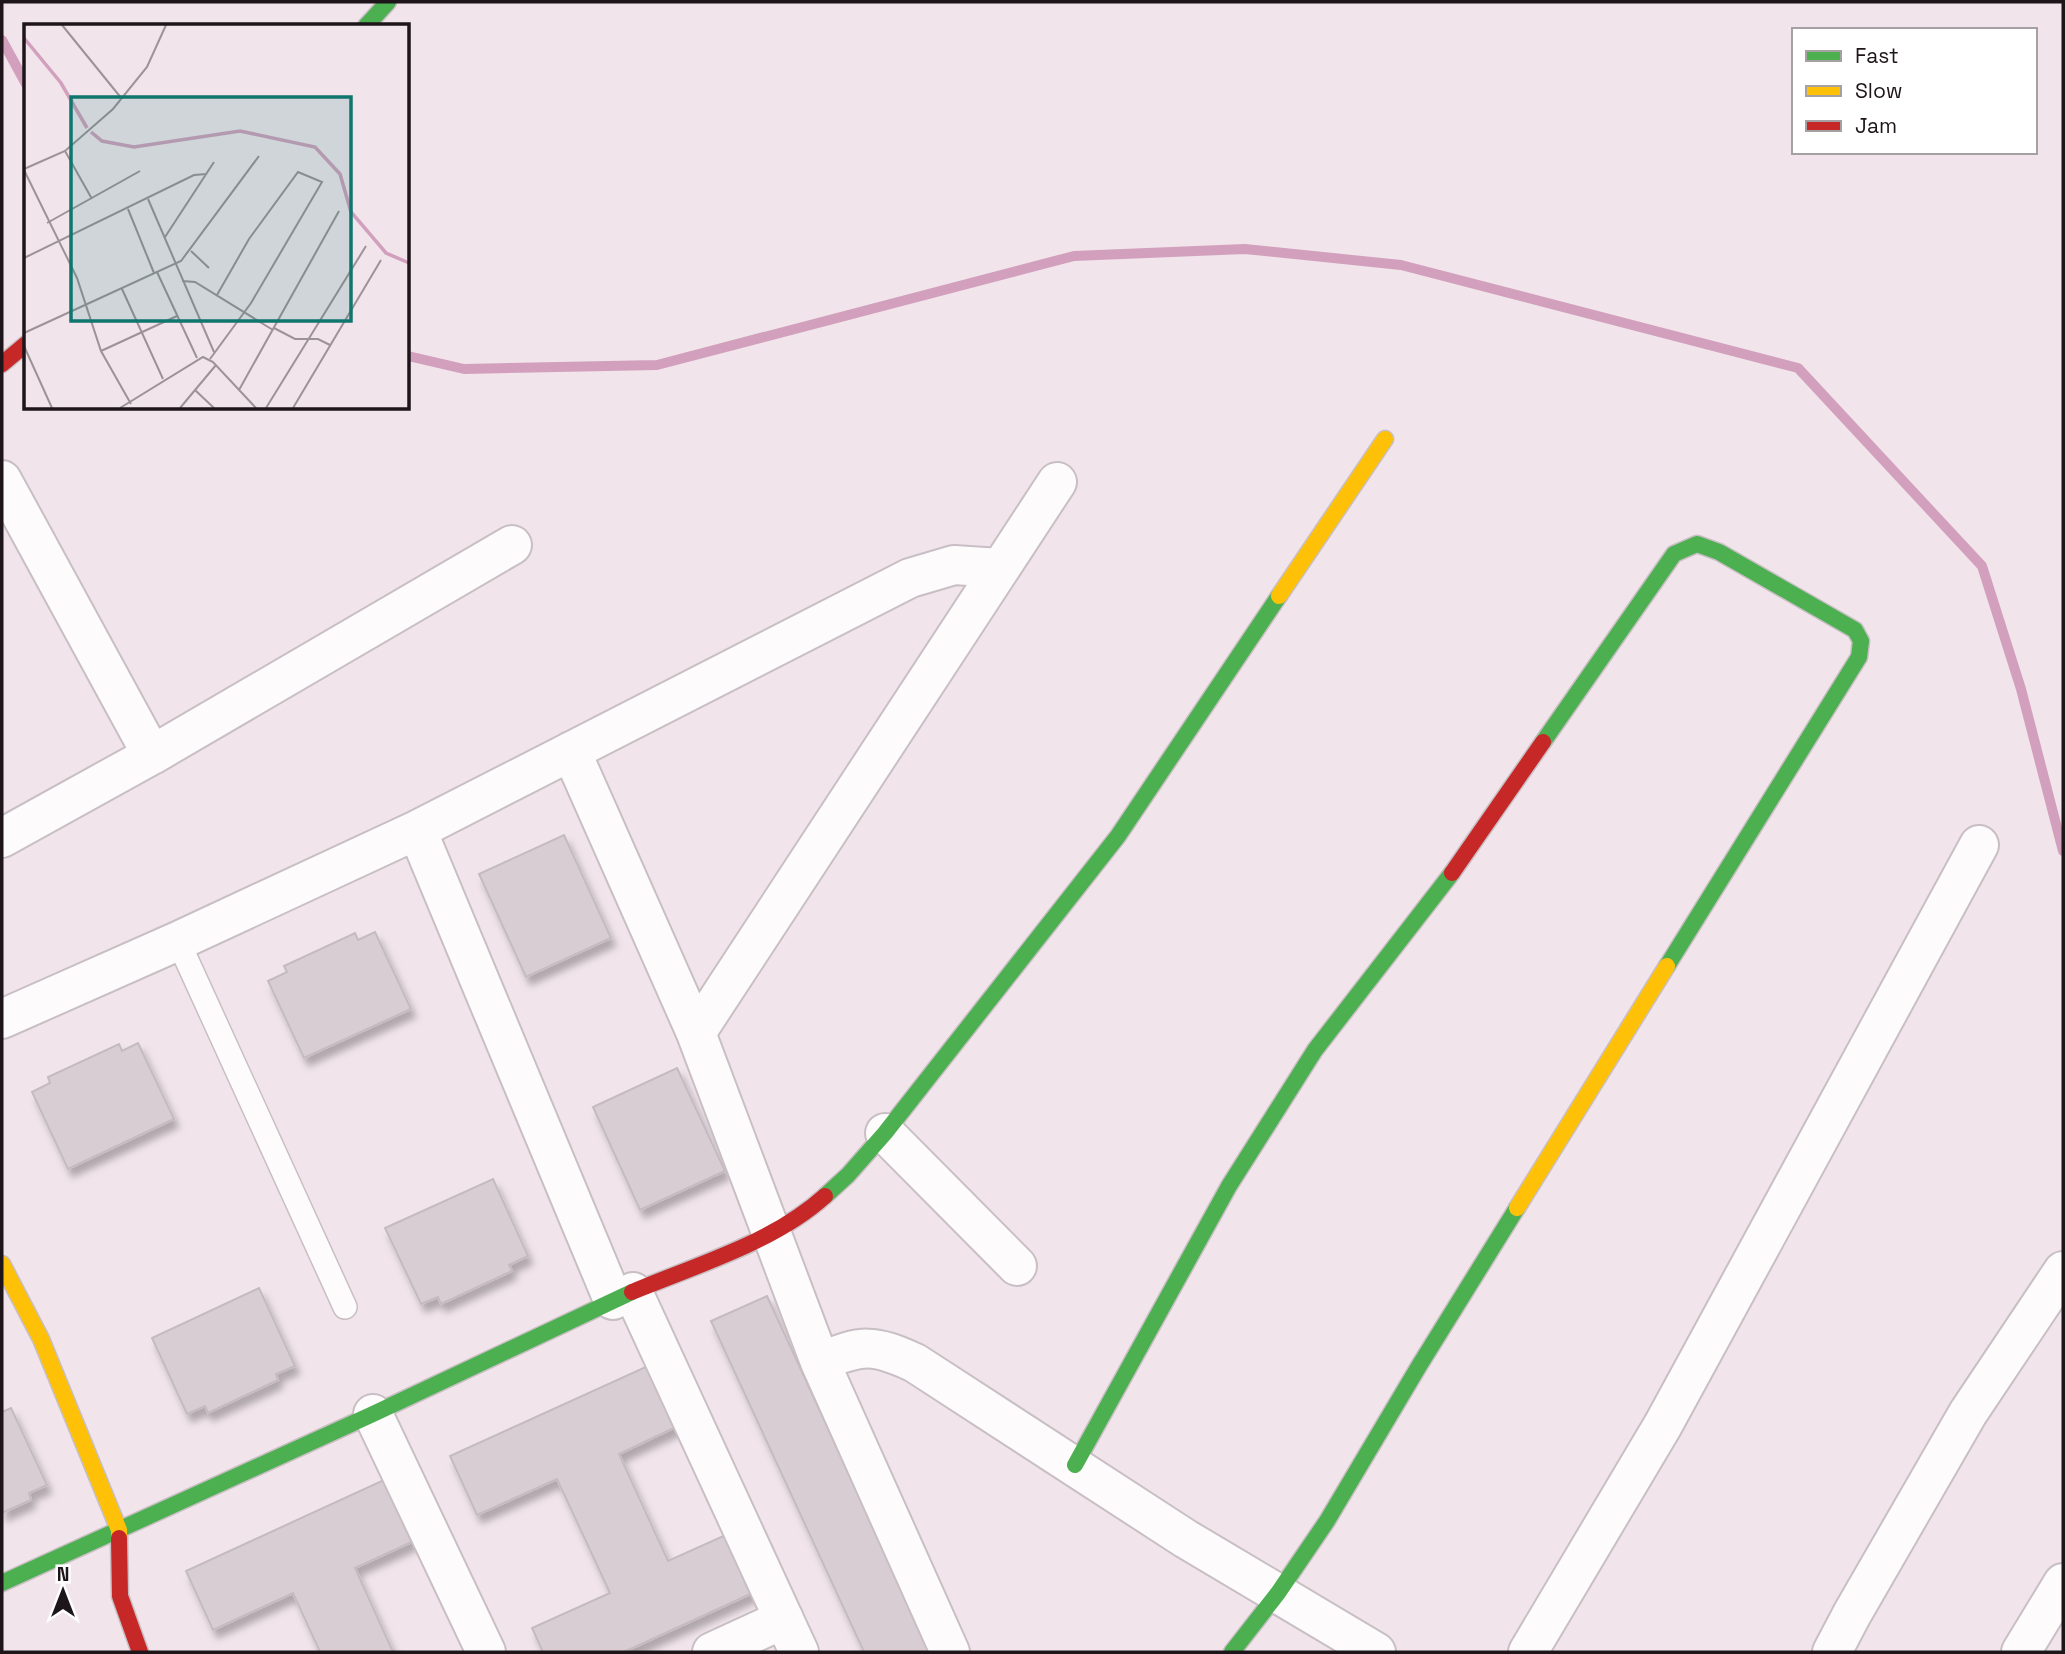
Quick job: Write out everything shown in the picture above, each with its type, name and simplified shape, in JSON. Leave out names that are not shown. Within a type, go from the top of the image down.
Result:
[{"type":"street","points":[[2,364],[24,346]]},
{"type":"street","points":[[2,1583],[373,1414],[623,1296],[772,1234],[812,1208],[848,1175],[885,1133],[1118,836],[1385,439]]},
{"type":"street","points":[[2,480],[152,755]]},
{"type":"street","points":[[696,1033],[1056,482]]},
{"type":"street","points":[[1075,1465],[1229,1186],[1315,1050],[1446,881],[1674,554],[1697,544],[1719,552],[1855,630],[1861,641],[1858,657],[1419,1366],[1327,1521],[1278,1593],[1232,1652]]},
{"type":"street","points":[[2,838],[152,755],[512,545]]},
{"type":"street","points":[[2,1019],[417,830],[910,578],[954,565],[1000,568]]},
{"type":"street","points":[[571,751],[696,1033],[820,1362],[950,1652]]},
{"type":"street","points":[[417,830],[623,1296],[791,1635],[712,1652]]},
{"type":"street","points":[[1528,1652],[1670,1412],[1979,845]]},
{"type":"street","points":[[885,1133],[1017,1266]]},
{"type":"street","points":[[2,1264],[41,1339],[119,1530],[120,1596],[140,1652]]},
{"type":"street","points":[[1832,1652],[1968,1413],[2063,1271]]},
{"type":"street","points":[[820,1362],[863,1347],[888,1351],[915,1363],[1186,1539],[1376,1652]]},
{"type":"street","points":[[373,1414],[486,1652]]},
{"type":"street","points":[[2021,1652],[2063,1583]]},
{"type":"lane","points":[[178,941],[345,1307]]},
{"type":"building","points":[[564,835],[611,938],[526,977],[479,874]]},
{"type":"building","points":[[375,932],[411,1009],[304,1058],[268,981],[287,972],[284,966],[355,933],[358,940]]},
{"type":"building","points":[[138,1043],[174,1119],[68,1169],[32,1092],[50,1083],[48,1077],[119,1044],[122,1051]]},
{"type":"building","points":[[677,1068],[725,1171],[640,1210],[593,1107]]},
{"type":"building","points":[[493,1179],[528,1256],[509,1265],[512,1271],[441,1304],[438,1297],[421,1304],[385,1228]]},
{"type":"building","points":[[259,1288],[295,1366],[276,1374],[278,1380],[208,1413],[205,1406],[187,1414],[152,1338]]},
{"type":"building","points":[[767,1296],[931,1652],[864,1652],[711,1321]]},
{"type":"building","points":[[650,1365],[678,1426],[619,1454],[668,1561],[730,1533],[757,1591],[624,1652],[543,1652],[532,1628],[610,1593],[557,1479],[477,1515],[450,1456]]},
{"type":"building","points":[[11,1408],[47,1485],[29,1493],[31,1500],[2,1513],[2,1412]]},
{"type":"building","points":[[386,1479],[414,1541],[355,1568],[393,1652],[320,1652],[293,1593],[213,1630],[186,1571]]},
{"type":"waterway","points":[[2,40],[24,80]]},
{"type":"waterway","points":[[410,356],[464,369],[657,365],[1074,256],[1245,249],[1401,265],[1798,368],[1982,566],[2021,689],[2063,851]]},
{"type":"traffic: fast","points":[[368,24],[388,2]]},
{"type":"traffic: fast","points":[[1543,742],[1674,554],[1697,544],[1719,552],[1855,630],[1861,641],[1859,657],[1667,966]]},
{"type":"traffic: fast","points":[[825,1196],[848,1175],[885,1133],[1118,836],[1279,596]]},
{"type":"traffic: fast","points":[[1075,1465],[1229,1186],[1315,1050],[1452,873]]},
{"type":"traffic: fast","points":[[1232,1652],[1278,1593],[1327,1521],[1517,1208]]},
{"type":"traffic: fast","points":[[2,1583],[373,1414],[632,1292]]},
{"type":"traffic: slow","points":[[1279,596],[1385,439]]},
{"type":"traffic: slow","points":[[1517,1208],[1667,966]]},
{"type":"traffic: slow","points":[[2,1264],[41,1339],[119,1530],[119,1538]]},
{"type":"traffic: jam","points":[[2,364],[24,346]]},
{"type":"traffic: jam","points":[[1452,873],[1543,742]]},
{"type":"traffic: jam","points":[[632,1292],[758,1240],[804,1213],[825,1196]]},
{"type":"traffic: jam","points":[[119,1538],[120,1596],[140,1652]]}]
